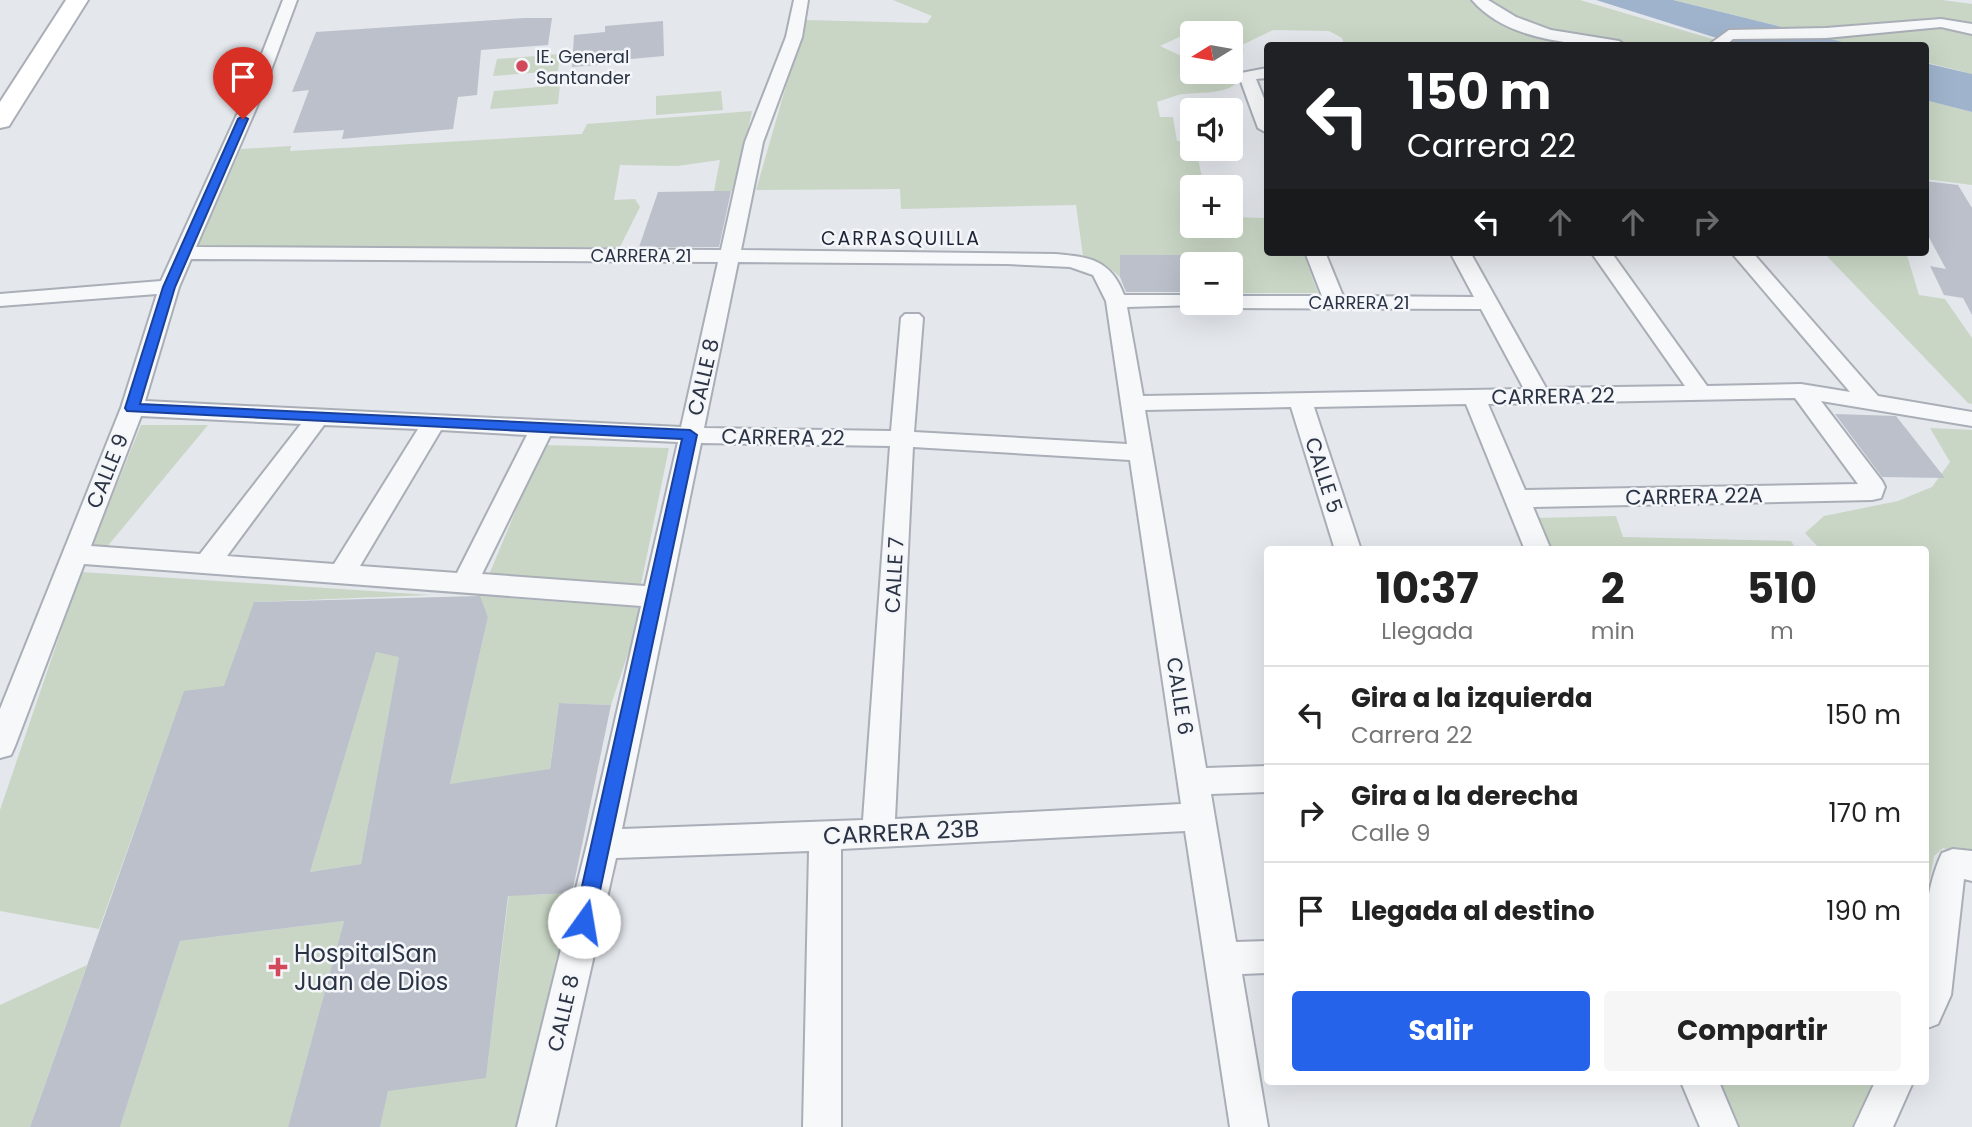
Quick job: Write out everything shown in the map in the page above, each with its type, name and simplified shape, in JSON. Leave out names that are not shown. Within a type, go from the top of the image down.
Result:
[{"type":"street","points":[[0,121],[77,0]]},
{"type":"street","name":"CALLE 9","points":[[0,746],[132,408],[169,287],[253,97],[290,0]]},
{"type":"street","name":"CALLE 8","points":[[536,1127],[603,845],[754,142],[794,37],[801,0]]},
{"type":"street","points":[[1479,0],[1504,17],[1537,31],[1586,42]]},
{"type":"street","points":[[1719,42],[1729,35],[1826,33],[1941,23],[1972,29]]},
{"type":"street","points":[[1264,73],[1247,76],[1264,120]]},
{"type":"street","name":"CARRERA 21","points":[[183,253],[1007,258],[1076,263],[1098,269]]},
{"type":"street","points":[[1317,256],[1335,302]]},
{"type":"street","points":[[1462,256],[1539,396]]},
{"type":"street","points":[[1604,256],[1701,393]]},
{"type":"street","points":[[1744,256],[1870,401]]},
{"type":"street","name":"CALLE 6","points":[[1098,269],[1109,282],[1116,301],[1249,1127]]},
{"type":"street","points":[[0,300],[169,287]]},
{"type":"street","points":[[1116,301],[1180,301]]},
{"type":"street","name":"CARRERA 21","points":[[1243,302],[1488,303]]},
{"type":"street","name":"CALLE 7","points":[[878,833],[912,318]]},
{"type":"street","name":"CARRERA 22","points":[[1133,403],[1801,391],[1972,419]]},
{"type":"street","name":"CARRERA 22A","points":[[1516,499],[1872,492],[1873,487],[1801,391]]},
{"type":"street","points":[[1474,397],[1536,546]]},
{"type":"street","name":"CALLE 5","points":[[1300,400],[1347,546]]},
{"type":"street","name":"CARRERA 22","points":[[132,408],[690,435],[902,439],[1141,453]]},
{"type":"street","points":[[207,564],[318,417]]},
{"type":"street","points":[[341,574],[434,423]]},
{"type":"street","points":[[465,583],[542,428]]},
{"type":"street","points":[[74,554],[655,597]]},
{"type":"street","points":[[1193,781],[1264,779]]},
{"type":"street","name":"CARRERA 23B","points":[[603,845],[1199,817]]},
{"type":"street","points":[[822,1127],[825,836]]},
{"type":"street","points":[[1929,1004],[1933,995],[1949,872],[1953,863],[1972,866]]},
{"type":"street","points":[[1222,959],[1264,957]]},
{"type":"street","points":[[1701,1085],[1719,1127]]},
{"type":"street","points":[[1873,1127],[1893,1085]]},
{"type":"green space","points":[[893,0],[1580,0],[1723,42],[1344,42],[1342,38],[1329,31],[1273,30],[1243,45],[1243,21],[1180,21],[1180,37],[1160,46],[1180,55],[1180,84],[1235,84],[1213,92],[1178,95],[1157,102],[1160,117],[1173,117],[1177,141],[1180,141],[1180,161],[1199,161],[1201,175],[1180,175],[1180,238],[1243,238],[1243,217],[1264,218],[1264,256],[1304,256],[1318,293],[1243,293],[1243,252],[1121,255],[1120,277],[1106,265],[1083,256],[1076,205],[901,209],[900,189],[756,190],[805,20],[927,23],[932,16]]},
{"type":"green space","points":[[1673,0],[1942,0],[1972,4],[1972,74],[1929,63],[1929,42],[1843,42]]},
{"type":"green space","points":[[560,54],[558,71],[493,76],[497,59]]},
{"type":"green space","points":[[560,85],[558,104],[490,109],[494,91]]},
{"type":"green space","points":[[721,91],[723,110],[656,115],[656,96]]},
{"type":"green space","points":[[1929,101],[1972,112],[1972,185],[1929,180]]},
{"type":"green space","points":[[752,111],[735,191],[714,191],[720,160],[677,166],[620,165],[614,200],[635,199],[640,207],[620,247],[196,249],[241,149],[291,146],[290,151],[582,134],[587,124]]},
{"type":"green space","points":[[1827,256],[1907,256],[1919,295],[1945,299],[1972,338],[1972,404],[1968,403]]},
{"type":"green space","points":[[141,425],[208,425],[106,548],[93,544]]},
{"type":"green space","points":[[1930,428],[1972,430],[1972,858],[1943,848],[1934,856],[1929,883],[1929,546],[1817,546],[1805,533],[1824,516],[1898,501],[1932,487],[1950,462]]},
{"type":"green space","points":[[543,445],[669,448],[640,589],[488,577]]},
{"type":"green space","points":[[1616,516],[1623,537],[1791,541],[1794,546],[1548,546],[1537,518]]},
{"type":"green space","points":[[81,572],[431,595],[255,602],[237,650],[404,631],[361,864],[310,872],[371,668],[184,692],[99,929],[0,911],[0,810]]},
{"type":"green space","points":[[479,596],[643,608],[611,705],[559,703],[532,895],[574,893],[516,1127],[380,1127],[424,916],[486,1077],[524,773],[436,846],[488,617]]},
{"type":"green space","points":[[344,921],[288,1127],[120,1127],[180,941]]},
{"type":"green space","points":[[87,965],[30,1127],[0,1127],[0,1005]]},
{"type":"green space","points":[[1722,1085],[1872,1085],[1852,1127],[1735,1127]]},
{"type":"water","points":[[1596,0],[1673,0],[1843,42],[1729,42]]},
{"type":"water","points":[[1929,64],[1972,74],[1972,112],[1929,101]]},
{"type":"building","points":[[552,18],[548,45],[481,50],[477,95],[458,97],[453,129],[342,139],[344,130],[293,133],[309,90],[292,92],[316,32]]},
{"type":"building","points":[[663,21],[664,56],[572,67],[574,35],[605,32],[605,26]]},
{"type":"building","points":[[1929,181],[1958,185],[1972,208],[1972,315],[1963,298],[1944,295],[1930,266],[1946,269],[1929,237]]},
{"type":"building","points":[[731,191],[719,247],[639,247],[658,192]]},
{"type":"building","points":[[1120,255],[1180,255],[1180,292],[1126,292],[1120,277]]},
{"type":"building","points":[[1835,414],[1896,416],[1945,478],[1882,477]]},
{"type":"building","points":[[480,596],[488,617],[450,784],[550,769],[559,703],[611,705],[572,893],[508,896],[486,1078],[388,1091],[380,1127],[288,1127],[344,921],[180,941],[120,1127],[30,1127],[184,691],[224,686],[254,602]],"holes":[[[376,652],[399,657],[361,864],[310,872]]]},
{"type":"place","name":"IE. General Santander","points":[[522,66]]},
{"type":"place","name":"HospitalSan Juan de Dios","points":[[278,967]]},
{"type":"district","name":"CARRASQUILLA","points":[[901,238]]},
{"type":"route","points":[[243,119],[169,287],[132,408],[690,435],[603,845],[584,922]]}]
